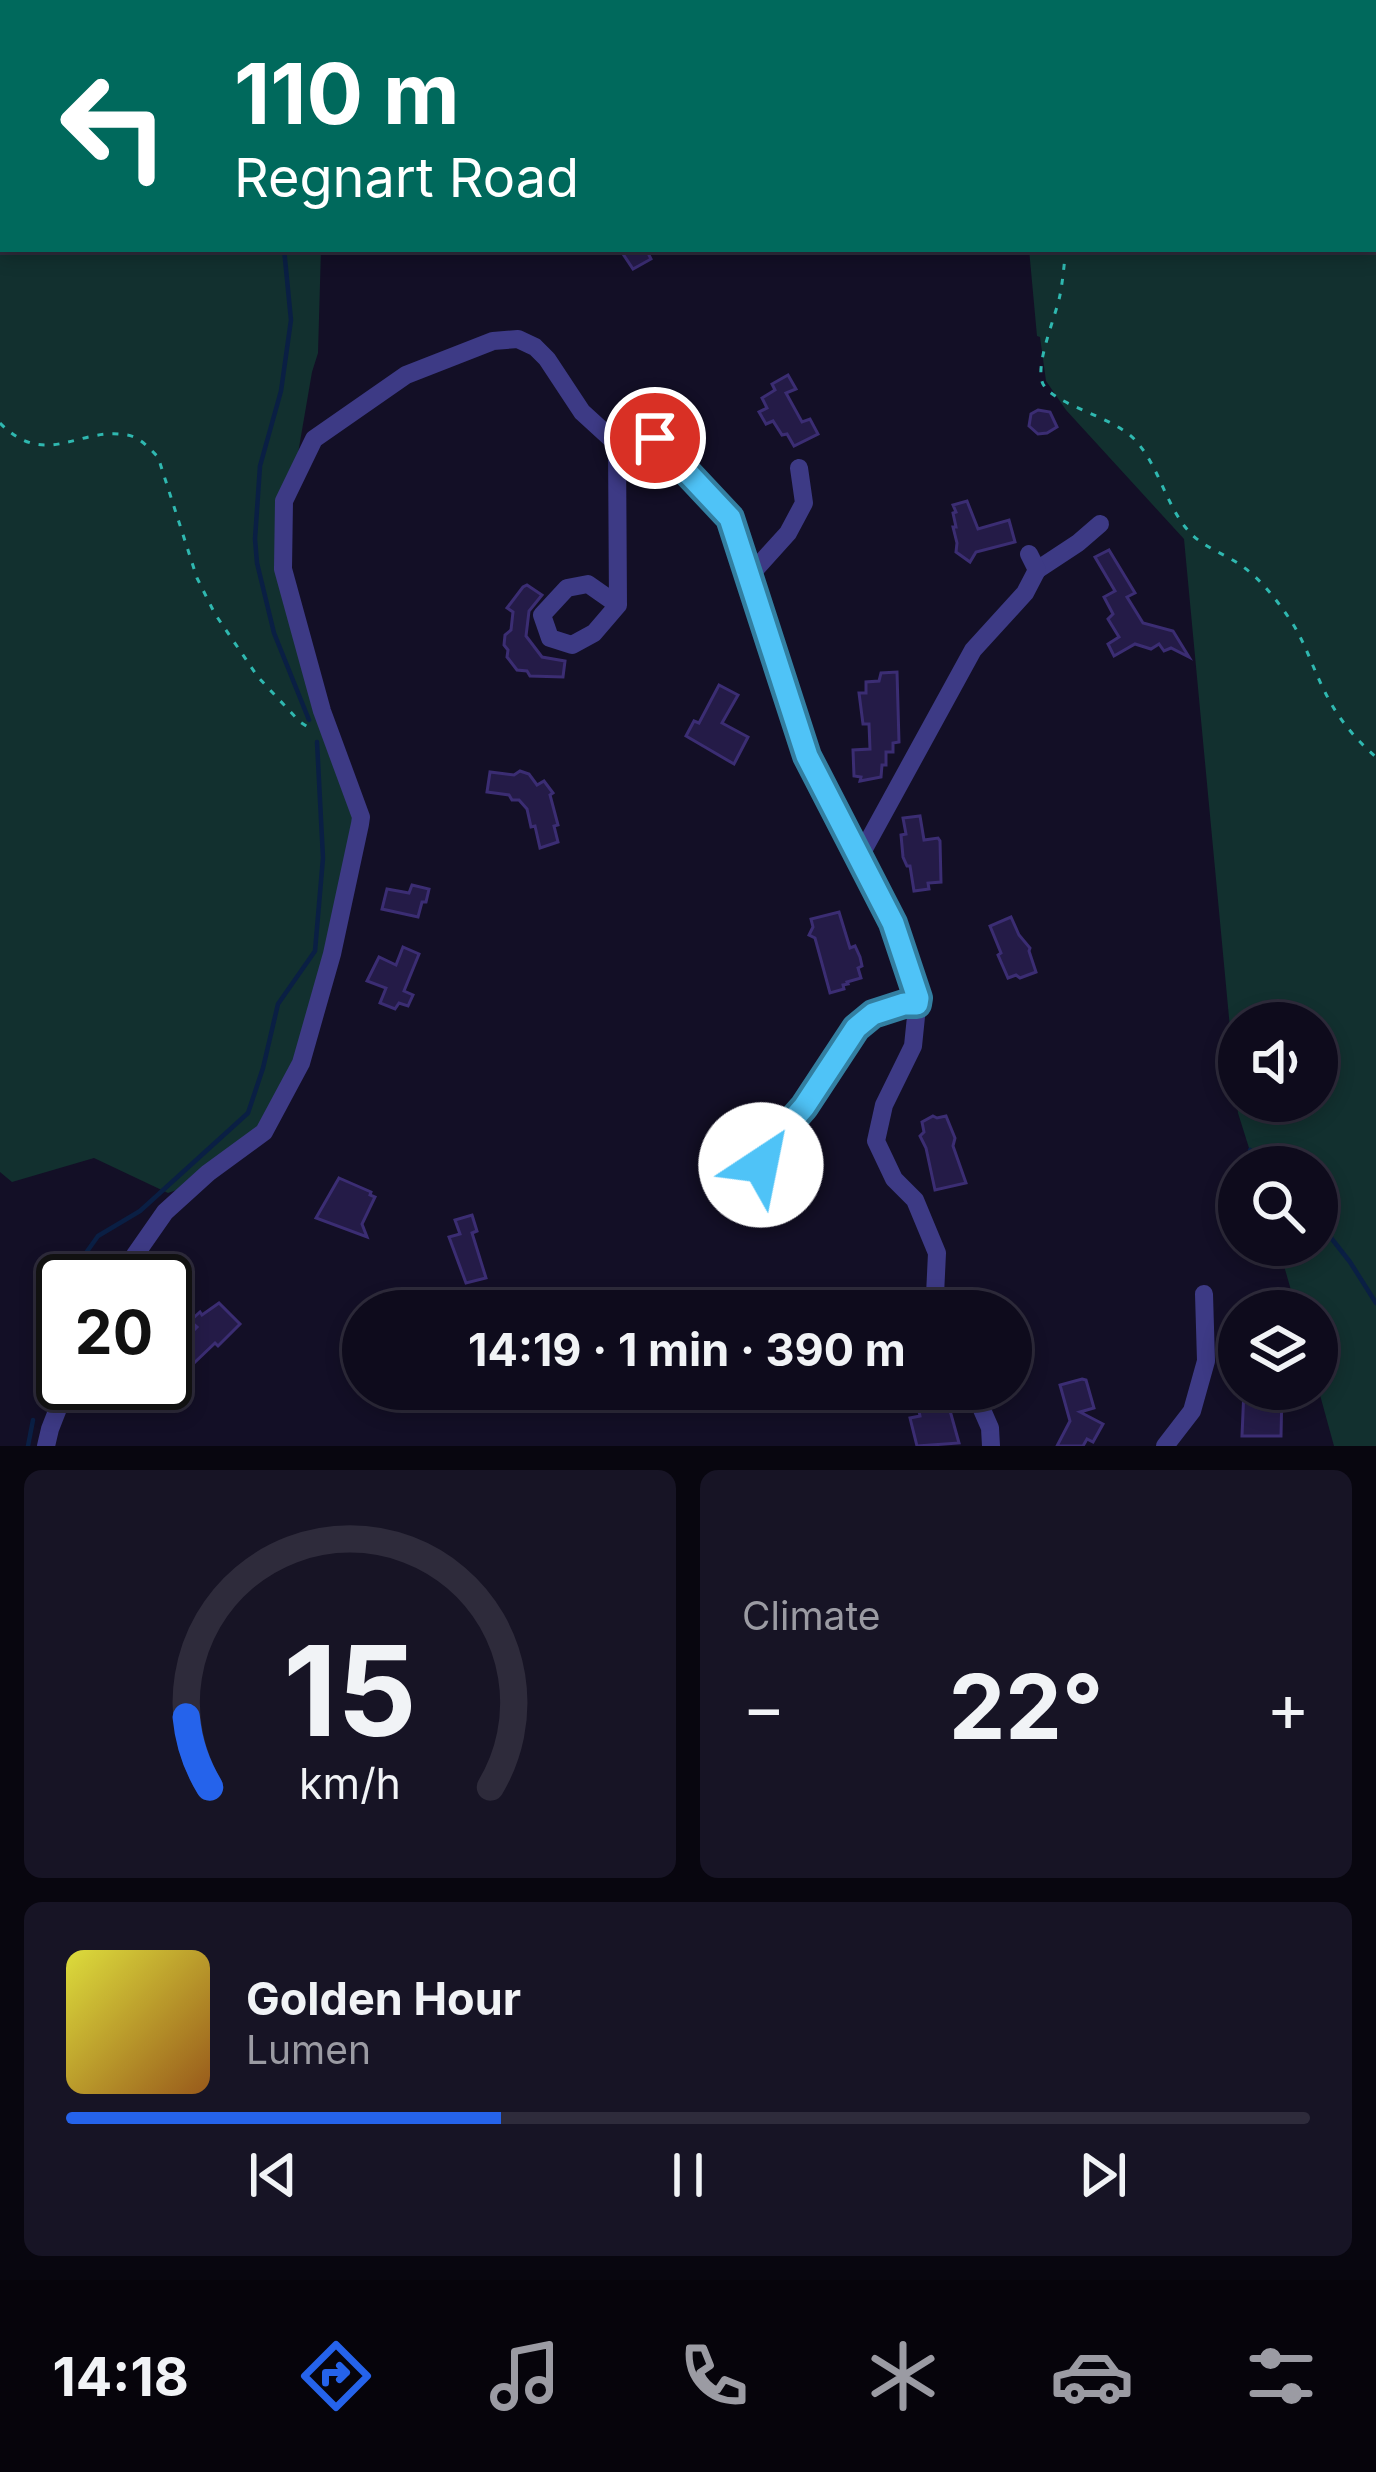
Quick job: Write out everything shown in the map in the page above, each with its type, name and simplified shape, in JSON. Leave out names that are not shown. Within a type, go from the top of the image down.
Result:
[{"type":"street","points":[[135,1254],[165,1213],[208,1173],[265,1132],[302,1063],[332,954],[361,818],[322,711],[283,568],[284,501],[314,440],[406,375],[493,341],[518,339],[535,347],[582,412],[617,444],[618,605]]},
{"type":"street","points":[[617,444],[655,438],[730,518],[807,756],[893,923],[918,998],[913,1046],[884,1105],[876,1141],[894,1179],[915,1200],[937,1253],[935,1290]]},
{"type":"street","points":[[750,575],[788,533],[805,503],[799,468]]},
{"type":"street","points":[[859,858],[973,650],[1025,592],[1033,562],[1078,543],[1100,524]]},
{"type":"street","points":[[761,1165],[766,1150],[804,1107],[856,1028],[873,1014],[917,1004]]},
{"type":"street","points":[[1165,1446],[1192,1411],[1206,1360],[1204,1294]]},
{"type":"street","points":[[46,1446],[57,1410]]},
{"type":"street","points":[[983,1410],[991,1446]]},
{"type":"path","points":[[1066,252],[1041,381],[1062,400],[1113,423],[1136,440],[1184,526],[1200,543],[1243,566],[1291,620],[1324,692],[1346,727],[1376,757]]},
{"type":"path","points":[[0,423],[23,442],[39,445],[129,435],[146,444],[158,457],[196,578],[215,614],[257,677],[318,736]]},
{"type":"green space","points":[[0,252],[321,252],[318,353],[290,500],[286,568],[364,835],[339,952],[267,1136],[208,1179],[168,1193],[94,1158],[12,1182],[0,1172]]},
{"type":"green space","points":[[1029,252],[1376,252],[1376,1446],[1334,1446],[1324,1410],[1338,1410],[1338,1290],[1291,1290],[1284,1266],[1338,1266],[1338,1146],[1248,1146],[1241,1122],[1338,1122],[1338,1002],[1228,1002],[1184,539],[1066,410],[1046,381]]},
{"type":"building","points":[[648,252],[651,259],[633,269],[623,254]]},
{"type":"building","points":[[788,375],[796,389],[786,393],[802,422],[810,419],[818,434],[794,446],[773,421],[766,424],[759,412],[767,408],[762,398],[775,390],[772,384]]},
{"type":"building","points":[[1050,412],[1057,427],[1038,434],[1029,426],[1031,414]]},
{"type":"building","points":[[967,501],[978,529],[1009,520],[1015,542],[976,552],[970,562],[956,552],[953,505]]},
{"type":"building","points":[[1109,550],[1135,593],[1127,597],[1143,623],[1173,631],[1189,657],[1171,648],[1164,651],[1159,644],[1151,649],[1135,644],[1114,656],[1108,644],[1119,637],[1108,619],[1113,614],[1104,597],[1115,591],[1095,557]]},
{"type":"building","points":[[527,585],[542,595],[529,611],[526,636],[542,657],[565,661],[563,677],[530,676],[517,670],[507,657],[505,635],[511,630],[513,612],[507,608]]},
{"type":"building","points":[[897,672],[899,742],[893,743],[893,752],[886,752],[881,777],[860,781],[861,777],[854,776],[853,750],[870,749],[869,724],[863,724],[859,693],[866,693],[866,682],[879,681],[881,673]]},
{"type":"building","points":[[719,685],[738,695],[722,723],[748,737],[734,764],[686,736],[694,721],[699,723]]},
{"type":"building","points":[[520,771],[537,785],[544,781],[553,793],[558,842],[540,848],[535,826],[531,827],[527,809],[519,800],[487,792],[490,772],[514,775]]},
{"type":"building","points":[[920,816],[924,840],[940,841],[941,882],[914,891],[901,835],[906,834],[903,818]]},
{"type":"building","points":[[412,885],[429,889],[418,917],[382,909],[387,889],[409,893]]},
{"type":"building","points":[[839,912],[850,948],[855,946],[860,957],[861,978],[830,993],[815,938],[809,935],[811,919]]},
{"type":"building","points":[[1011,917],[1030,948],[1036,972],[1020,978],[1008,978],[990,926]]},
{"type":"building","points":[[403,947],[419,954],[404,991],[413,995],[408,1006],[399,1003],[395,1009],[380,1003],[386,988],[367,981],[379,957],[396,965]]},
{"type":"building","points":[[946,1116],[966,1183],[935,1190],[920,1136],[922,1122]]},
{"type":"building","points":[[737,1132],[752,1137],[738,1161],[740,1181],[753,1187],[775,1185],[775,1204],[748,1210],[723,1199],[717,1156]]},
{"type":"building","points":[[339,1178],[375,1197],[362,1224],[367,1237],[316,1218]]},
{"type":"building","points":[[472,1215],[477,1231],[472,1233],[486,1278],[466,1283],[449,1237],[460,1234],[455,1220]]},
{"type":"building","points":[[219,1303],[240,1324],[193,1364],[192,1332],[197,1327],[192,1319]]},
{"type":"building","points":[[1082,1379],[1094,1408],[1080,1412],[1103,1424],[1093,1442],[1087,1439],[1083,1446],[1057,1446],[1070,1421],[1060,1385]]},
{"type":"building","points":[[950,1410],[959,1443],[917,1446],[910,1418],[920,1416],[919,1411]]},
{"type":"building","points":[[1243,1410],[1282,1410],[1281,1436],[1242,1436]]},
{"type":"waterway","points":[[284,252],[291,320],[281,391],[260,466],[255,539],[274,633],[309,720]]},
{"type":"waterway","points":[[85,1254],[98,1236],[140,1211],[248,1113],[278,1004],[315,951],[323,858],[317,742]]},
{"type":"waterway","points":[[1338,1247],[1376,1303]]},
{"type":"waterway","points":[[28,1446],[33,1420]]},
{"type":"route","points":[[655,438],[730,518],[807,756],[893,923],[918,998],[917,1004],[873,1014],[856,1028],[804,1107],[766,1150],[761,1165]]}]
